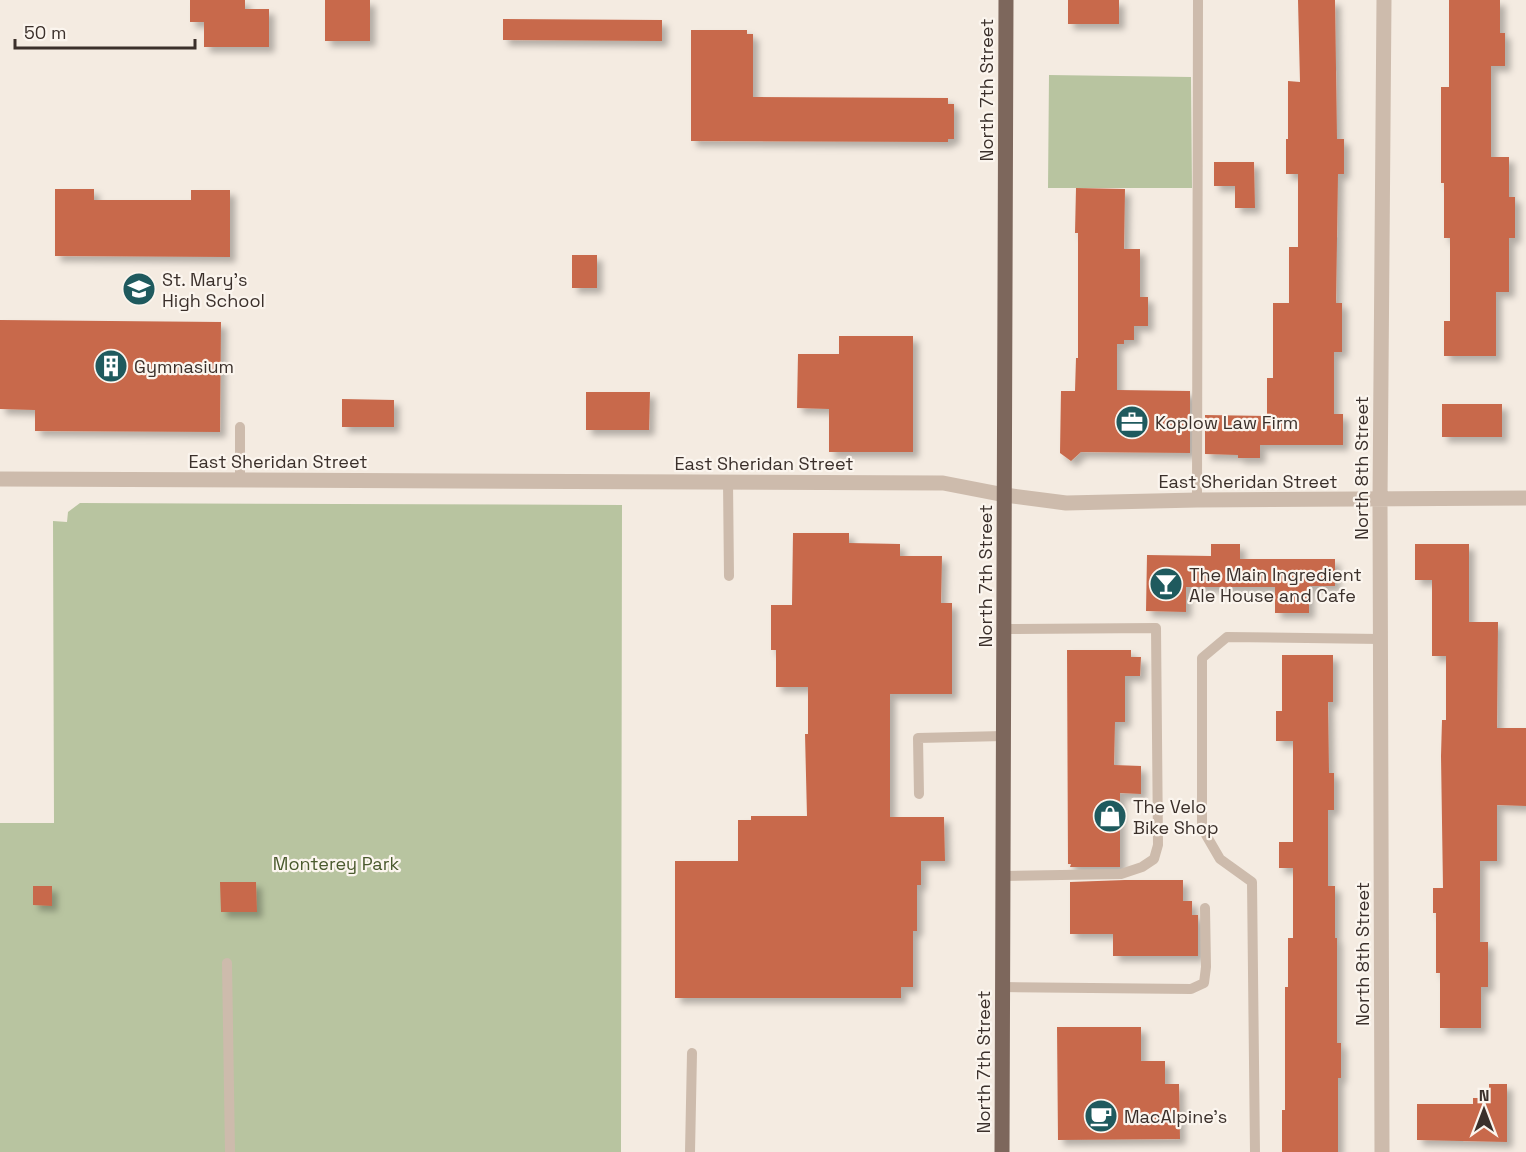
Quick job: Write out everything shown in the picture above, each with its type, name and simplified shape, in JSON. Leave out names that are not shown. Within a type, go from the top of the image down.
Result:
[{"type":"main road","name":"North 7th Street","points":[[1002,1152],[1006,0]]},
{"type":"street","name":"North 8th Street","points":[[1382,1152],[1380,500],[1384,0]]},
{"type":"street","name":"East Sheridan Street","points":[[0,479],[943,483],[1005,495],[1066,503],[1526,498]]},
{"type":"lane","points":[[1197,0],[1197,500]]},
{"type":"lane","points":[[240,428],[240,480]]},
{"type":"lane","points":[[728,482],[729,576]]},
{"type":"lane","points":[[1004,629],[1156,628],[1158,845],[1154,859],[1142,867],[1121,874],[1004,876]]},
{"type":"lane","points":[[1255,1152],[1252,882],[1220,858],[1202,828],[1202,658],[1227,637],[1380,639]]},
{"type":"lane","points":[[920,794],[918,738],[1004,736]]},
{"type":"lane","points":[[1004,987],[1191,989],[1204,983],[1205,908]]},
{"type":"lane","points":[[227,963],[230,1152]]},
{"type":"lane","points":[[690,1152],[692,1053]]},
{"type":"green space","points":[[1049,75],[1191,77],[1192,188],[1048,188]]},
{"type":"green space","name":"Monterey Park","points":[[80,503],[622,505],[621,1152],[0,1152],[0,823],[54,823],[53,521],[67,522],[68,512]]},
{"type":"building","points":[[190,0],[245,0],[245,9],[269,9],[269,47],[204,47],[204,22],[190,22]]},
{"type":"building","points":[[325,0],[370,0],[370,41],[325,41]]},
{"type":"building","points":[[1068,0],[1119,0],[1119,24],[1068,24]]},
{"type":"building","points":[[1298,0],[1335,0],[1337,139],[1344,139],[1344,174],[1338,174],[1336,303],[1342,303],[1342,352],[1334,352],[1334,414],[1343,414],[1343,445],[1260,445],[1260,458],[1205,454],[1205,415],[1267,416],[1267,378],[1273,378],[1273,303],[1289,303],[1289,247],[1298,247],[1298,174],[1286,174],[1286,139],[1288,139],[1288,81],[1300,82]]},
{"type":"building","points":[[1449,0],[1500,0],[1500,33],[1505,33],[1505,66],[1491,66],[1491,157],[1509,157],[1509,197],[1515,197],[1515,238],[1509,238],[1509,292],[1496,292],[1496,356],[1444,356],[1444,321],[1450,321],[1450,238],[1444,238],[1444,183],[1441,183],[1441,87],[1449,87]]},
{"type":"building","points":[[503,19],[662,20],[662,41],[503,40]]},
{"type":"building","points":[[691,30],[747,30],[747,34],[753,34],[753,97],[948,98],[948,104],[954,104],[954,139],[948,139],[948,142],[691,141]]},
{"type":"building","points":[[1214,162],[1254,162],[1255,208],[1235,208],[1235,186],[1214,186]]},
{"type":"building","points":[[1076,188],[1125,189],[1124,249],[1140,249],[1140,297],[1148,297],[1148,326],[1134,326],[1134,340],[1124,340],[1124,344],[1117,344],[1117,390],[1190,391],[1190,453],[1081,452],[1071,461],[1060,453],[1061,391],[1075,391],[1076,358],[1078,358]]},
{"type":"building","points":[[55,189],[94,189],[94,200],[191,200],[191,190],[230,190],[230,257],[55,256]]},
{"type":"building","points":[[572,255],[597,255],[597,288],[572,288]]},
{"type":"building","name":"Gymnasium","points":[[0,320],[221,322],[220,432],[35,431],[35,410],[0,409]]},
{"type":"building","points":[[839,336],[913,336],[913,452],[829,452],[829,409],[797,408],[798,354],[839,354]]},
{"type":"building","points":[[586,392],[650,392],[649,430],[586,430]]},
{"type":"building","points":[[342,399],[394,400],[394,427],[342,427]]},
{"type":"building","points":[[1442,404],[1502,404],[1502,437],[1442,437]]},
{"type":"building","points":[[793,533],[849,533],[849,543],[900,544],[900,556],[942,556],[941,603],[952,603],[952,694],[890,694],[890,817],[944,817],[945,861],[921,861],[921,885],[917,885],[917,931],[913,931],[913,987],[901,987],[901,998],[675,998],[675,861],[738,861],[738,820],[751,820],[751,816],[807,816],[805,734],[808,734],[808,687],[776,687],[776,650],[771,650],[771,605],[792,605]]},
{"type":"building","points":[[1211,544],[1240,544],[1240,559],[1335,559],[1335,586],[1309,586],[1309,613],[1275,613],[1275,587],[1186,587],[1186,612],[1146,611],[1147,555],[1211,556]]},
{"type":"building","points":[[1415,544],[1469,544],[1469,622],[1498,622],[1497,728],[1526,728],[1526,806],[1497,805],[1497,861],[1480,861],[1480,942],[1488,942],[1488,987],[1481,987],[1481,1028],[1440,1028],[1440,973],[1436,973],[1436,913],[1433,913],[1433,888],[1443,888],[1441,756],[1442,720],[1446,720],[1446,656],[1432,656],[1432,580],[1415,580]]},
{"type":"building","points":[[1067,650],[1131,650],[1131,657],[1141,657],[1140,676],[1125,676],[1125,722],[1115,722],[1114,765],[1141,766],[1141,794],[1120,793],[1120,867],[1070,867],[1071,864],[1068,864]]},
{"type":"building","points":[[1282,655],[1333,655],[1333,702],[1328,702],[1329,773],[1334,773],[1334,810],[1328,810],[1328,886],[1335,886],[1337,1043],[1341,1043],[1341,1078],[1338,1078],[1338,1152],[1282,1152],[1282,1110],[1285,1110],[1285,987],[1288,987],[1288,938],[1293,938],[1293,868],[1279,868],[1279,842],[1293,842],[1293,741],[1276,741],[1276,711],[1282,711]]},
{"type":"building","points":[[1183,880],[1183,901],[1192,901],[1192,915],[1198,915],[1198,956],[1113,956],[1113,934],[1070,934],[1070,882]]},
{"type":"building","points":[[220,882],[256,882],[257,912],[221,912]]},
{"type":"building","points":[[33,886],[52,886],[52,906],[33,905]]},
{"type":"building","points":[[1057,1027],[1141,1027],[1141,1061],[1165,1061],[1165,1084],[1179,1084],[1180,1139],[1058,1140]]},
{"type":"building","points":[[1489,1084],[1507,1084],[1507,1142],[1417,1140],[1417,1104],[1473,1104],[1473,1098],[1489,1098]]},
{"type":"place","name":"St. Mary's High School","points":[[139,289]]},
{"type":"place","name":"Gymnasium","points":[[111,366]]},
{"type":"place","name":"Koplow Law Firm","points":[[1132,422]]},
{"type":"place","name":"The Main Ingredient Ale House and Cafe","points":[[1166,584]]},
{"type":"place","name":"The Velo Bike Shop","points":[[1110,816]]},
{"type":"place","name":"MacAlpine's","points":[[1101,1116]]}]
